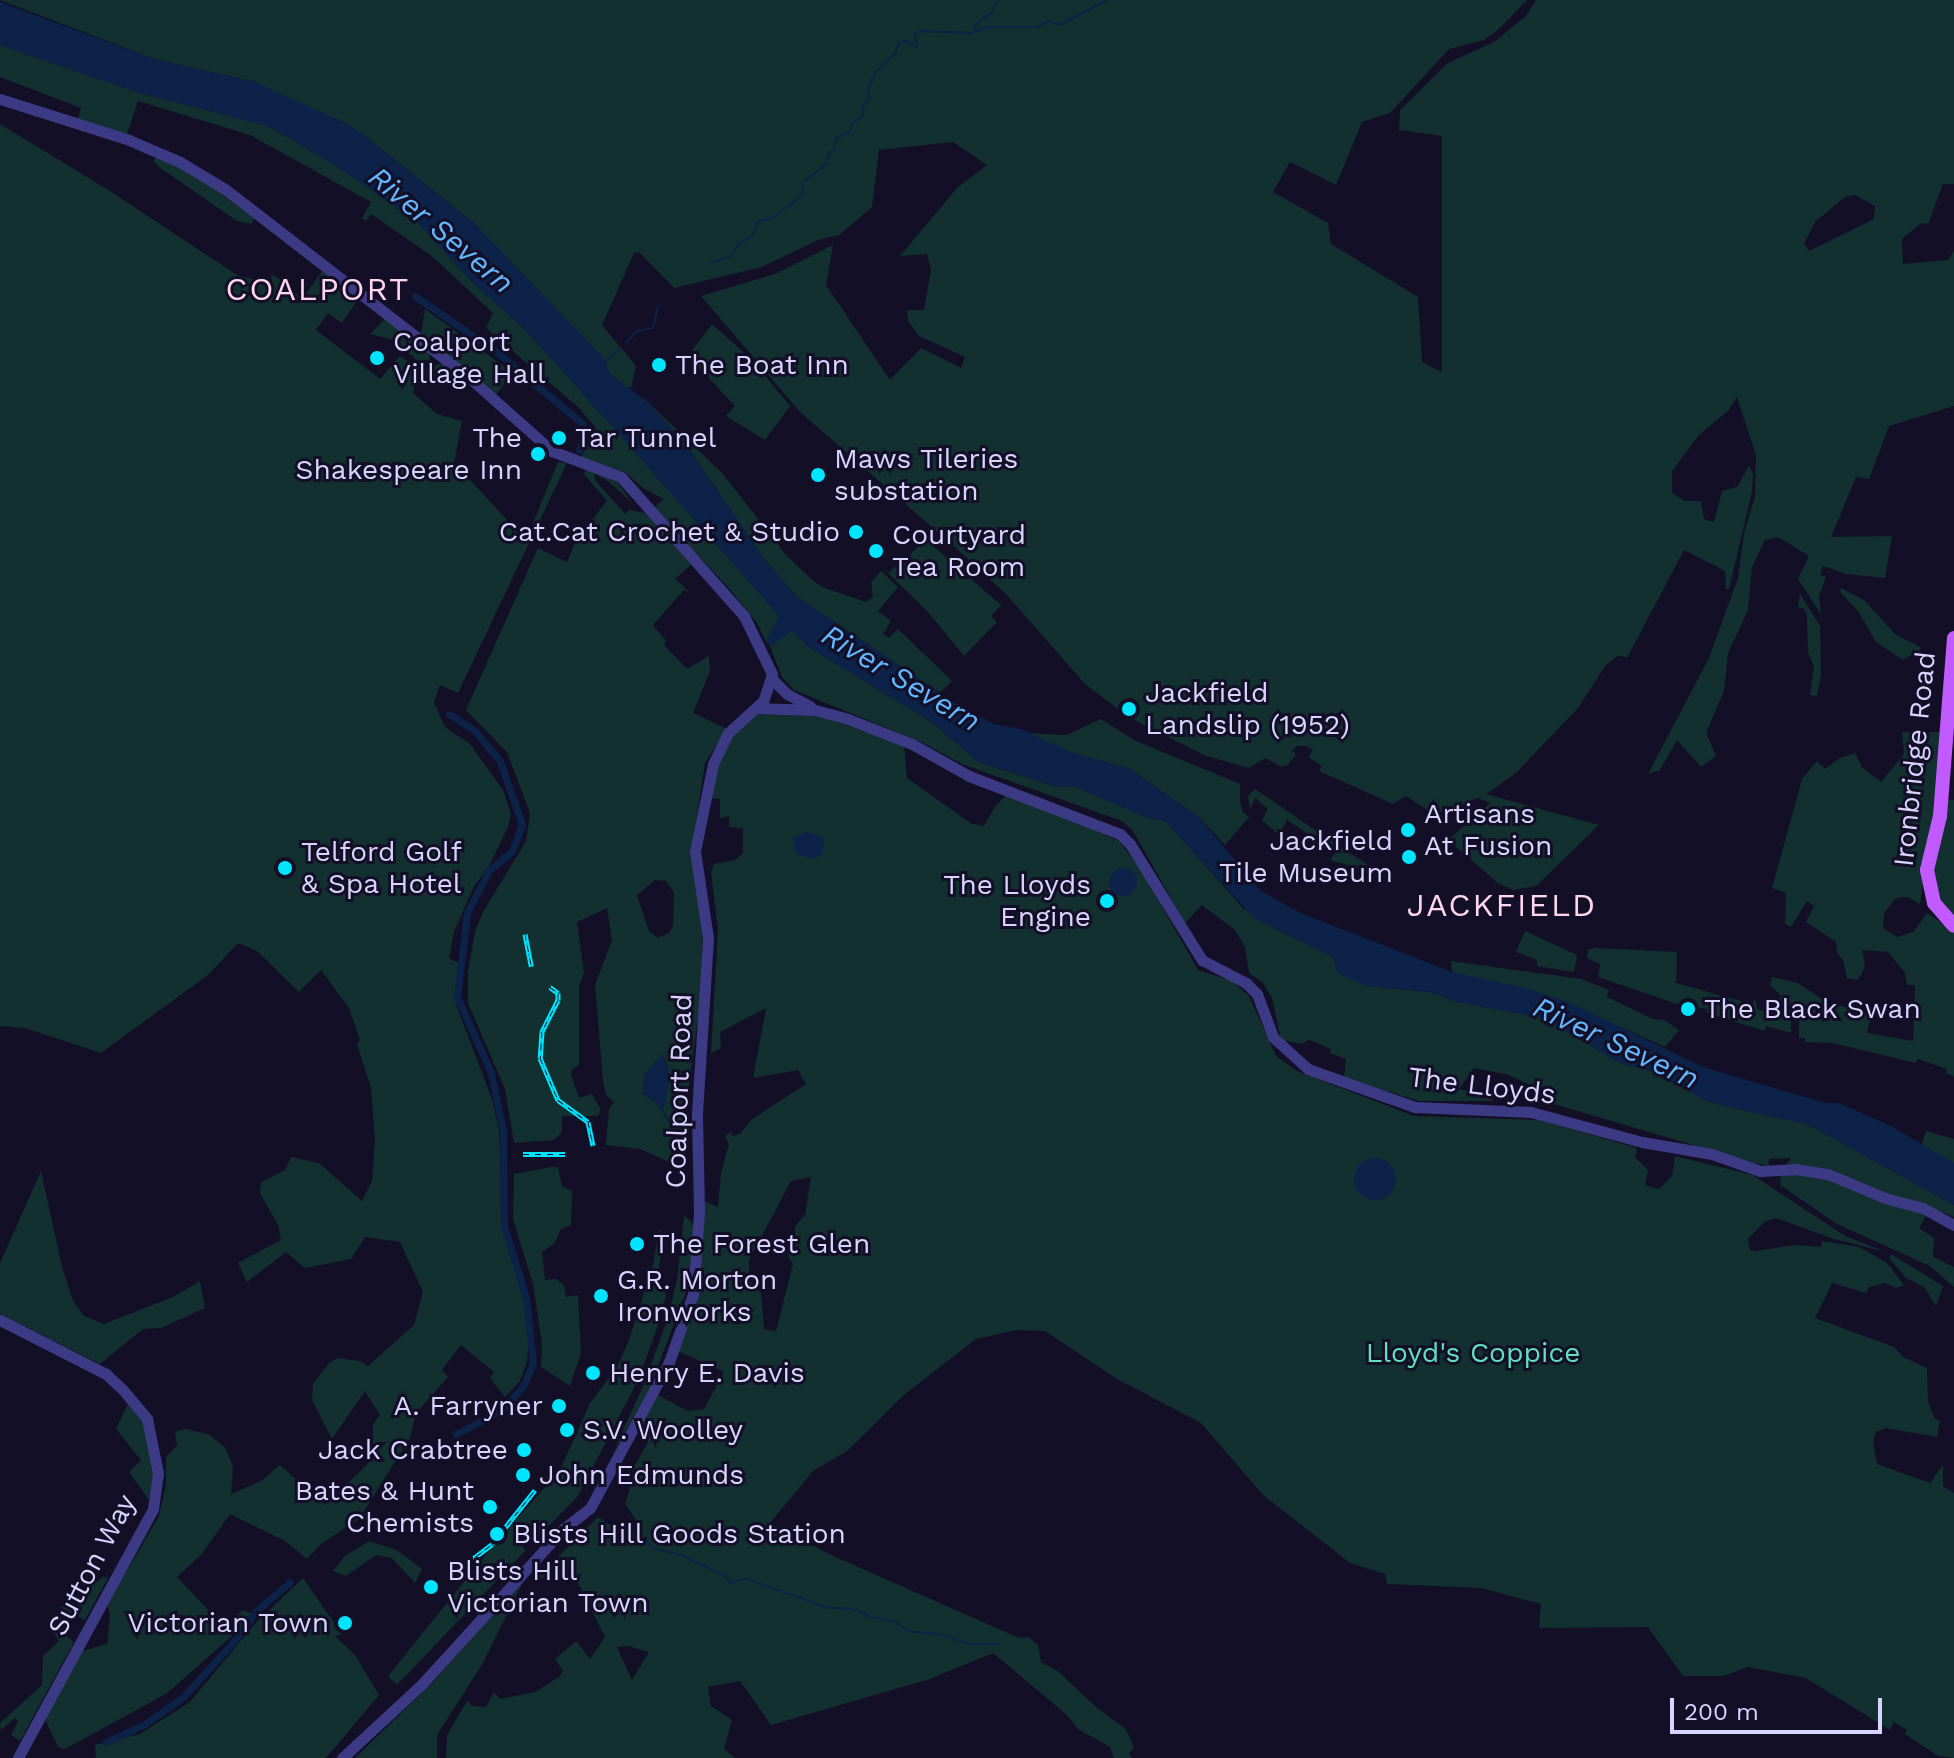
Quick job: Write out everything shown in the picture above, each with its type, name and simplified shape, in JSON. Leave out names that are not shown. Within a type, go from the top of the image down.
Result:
[{"type":"main road","name":"Ironbridge Road","points":[[1954,638],[1940,816],[1927,870],[1934,903],[1954,926]]},
{"type":"street","points":[[0,99],[129,140],[180,162],[225,189],[472,380],[552,451],[621,477],[730,599],[754,631],[772,679],[802,702]]},
{"type":"street","name":"Coalport Road","points":[[342,1758],[422,1684],[564,1528],[590,1508],[669,1362],[693,1294],[699,1213],[697,1115],[708,938],[695,851],[713,764],[728,733],[756,708],[767,694],[772,679]]},
{"type":"street","points":[[767,694],[802,702],[822,711]]},
{"type":"street","name":"The Lloyds","points":[[756,708],[822,711],[912,744],[969,776],[1120,834],[1130,844],[1202,960],[1246,983],[1257,994],[1273,1037],[1308,1069],[1415,1107],[1531,1112],[1642,1142],[1712,1154],[1760,1171],[1795,1169],[1828,1174],[1885,1198],[1923,1208],[1954,1225]]},
{"type":"street","name":"Sutton Way","points":[[0,1320],[106,1374],[123,1390],[147,1419],[158,1473],[153,1509],[18,1758]]},
{"type":"green space","points":[[0,0],[1527,0],[1484,40],[1449,49],[1390,113],[1362,122],[1336,185],[1290,162],[1273,192],[1328,223],[1331,244],[1418,297],[1422,362],[1442,372],[1442,136],[1399,130],[1400,110],[1448,63],[1494,42],[1526,16],[1536,0],[1954,0],[1954,184],[1943,184],[1928,224],[1921,223],[1902,239],[1903,264],[1948,260],[1954,251],[1954,406],[1889,426],[1869,479],[1856,477],[1831,537],[1892,536],[1885,578],[1846,574],[1823,566],[1820,575],[1826,577],[1819,596],[1821,614],[1798,579],[1809,556],[1778,537],[1765,540],[1752,567],[1748,610],[1728,653],[1724,691],[1706,733],[1716,756],[1701,767],[1677,740],[1660,770],[1648,774],[1709,658],[1738,578],[1744,533],[1755,497],[1756,455],[1737,397],[1728,411],[1699,435],[1672,471],[1672,493],[1685,501],[1701,501],[1704,519],[1714,522],[1722,491],[1737,487],[1749,466],[1753,474],[1752,492],[1729,589],[1726,589],[1725,571],[1684,550],[1627,658],[1619,655],[1606,665],[1578,708],[1516,773],[1486,794],[1599,825],[1536,886],[1513,890],[1498,883],[1448,840],[1490,803],[1478,798],[1435,815],[1406,796],[1393,804],[1319,771],[1322,766],[1308,757],[1313,750],[1306,746],[1297,746],[1292,751],[1296,754],[1288,765],[1282,767],[1265,758],[1249,768],[1206,756],[1130,718],[1085,684],[1007,595],[965,556],[800,412],[701,296],[775,274],[833,245],[826,285],[890,380],[921,348],[961,368],[965,357],[919,336],[908,321],[907,310],[924,310],[931,270],[927,254],[900,256],[957,188],[987,165],[953,142],[879,150],[872,207],[839,235],[818,240],[762,267],[674,288],[639,252],[634,253],[602,325],[636,366],[631,388],[612,376],[475,224],[365,136],[255,82],[154,59]],"holes":[[[1855,195],[1875,206],[1874,219],[1809,251],[1804,243],[1816,221],[1845,197]]]},
{"type":"green space","points":[[0,45],[140,93],[268,126],[335,165],[419,223],[472,282],[519,324],[564,372],[780,616],[766,642],[757,623],[727,586],[653,508],[664,499],[643,488],[626,473],[581,457],[596,428],[578,407],[486,328],[493,313],[433,257],[371,214],[366,221],[362,218],[371,202],[250,135],[138,101],[126,137],[77,122],[81,108],[0,77]]},
{"type":"green space","points":[[0,124],[110,191],[237,275],[272,284],[271,274],[289,285],[286,292],[305,295],[322,271],[359,298],[342,323],[328,313],[316,330],[380,379],[400,356],[419,369],[444,363],[448,368],[446,375],[431,380],[417,375],[413,393],[437,414],[462,421],[454,463],[526,540],[558,462],[567,463],[458,693],[440,685],[434,702],[445,727],[470,744],[503,790],[511,814],[508,827],[489,866],[474,886],[454,932],[449,958],[459,963],[455,990],[457,1007],[492,1099],[499,1130],[503,1233],[516,1261],[525,1300],[529,1339],[527,1362],[520,1381],[505,1397],[490,1378],[494,1372],[461,1345],[442,1370],[448,1377],[416,1413],[410,1438],[359,1519],[321,1544],[307,1559],[285,1541],[230,1514],[201,1555],[177,1577],[224,1627],[243,1610],[256,1615],[166,1694],[65,1749],[58,1747],[45,1719],[82,1651],[107,1644],[110,1613],[107,1605],[159,1516],[166,1485],[166,1457],[177,1445],[175,1432],[185,1429],[208,1434],[225,1447],[233,1466],[231,1494],[261,1481],[280,1465],[325,1505],[373,1459],[373,1424],[380,1415],[365,1391],[332,1439],[312,1400],[313,1384],[329,1363],[337,1358],[360,1361],[368,1366],[414,1325],[423,1292],[400,1242],[365,1237],[351,1259],[305,1268],[286,1252],[247,1282],[238,1263],[281,1240],[278,1225],[260,1193],[261,1182],[285,1170],[291,1157],[319,1163],[362,1201],[372,1181],[375,1140],[371,1088],[357,1044],[360,1040],[349,1008],[321,970],[299,992],[257,951],[238,943],[208,975],[101,1053],[25,1028],[0,1026]]},
{"type":"green space","points":[[155,156],[189,169],[255,216],[252,224],[237,221],[159,167],[154,162]]},
{"type":"green space","points":[[425,309],[512,372],[496,395],[421,334]]},
{"type":"green space","points":[[386,318],[429,352],[430,363],[419,362],[394,340],[370,334]]},
{"type":"green space","points":[[712,324],[752,360],[790,406],[765,440],[726,416],[735,406],[688,356]]},
{"type":"green space","points":[[648,402],[723,474],[786,555],[822,587],[866,602],[873,597],[871,582],[881,571],[898,587],[878,611],[891,621],[883,634],[889,638],[898,629],[952,681],[940,693],[796,596],[764,559],[689,449]]},
{"type":"green space","points":[[587,468],[618,483],[633,504],[608,481],[595,474],[595,480],[625,514],[629,510],[645,513],[693,563],[675,579],[692,594],[684,590],[653,625],[666,641],[664,645],[687,669],[709,656],[710,671],[693,713],[727,729],[705,763],[692,848],[703,923],[700,1001],[680,1154],[671,1153],[669,1162],[640,1149],[606,1145],[609,1109],[614,1102],[606,1095],[603,1081],[595,985],[612,940],[607,908],[577,922],[584,973],[579,986],[579,1065],[572,1069],[571,1075],[579,1098],[592,1094],[601,1110],[598,1116],[562,1116],[562,1132],[554,1140],[514,1143],[505,1089],[468,1003],[468,972],[475,931],[483,912],[526,841],[530,813],[507,752],[466,710],[538,548],[567,562],[576,540],[607,501],[584,474]],"holes":[[[655,880],[666,881],[674,893],[673,925],[669,933],[658,938],[649,931],[637,895]],[[664,1057],[669,1071],[663,1110],[674,1128],[656,1103],[642,1093],[655,1062]]]},
{"type":"green space","points":[[926,540],[1001,605],[991,616],[997,622],[964,656],[928,612],[888,573]]},
{"type":"green space","points":[[1841,588],[1864,600],[1895,634],[1922,648],[1903,660],[1876,642],[1858,611],[1840,592]]},
{"type":"green space","points":[[1800,594],[1820,626],[1821,675],[1817,696],[1810,695],[1814,666],[1808,653],[1807,616],[1804,609],[1798,607]]},
{"type":"green space","points":[[792,630],[807,646],[930,721],[979,762],[1057,787],[1074,786],[1148,818],[1166,821],[1243,908],[1275,929],[1332,956],[1367,986],[1431,992],[1453,1001],[1543,1018],[1622,1064],[1648,1070],[1709,1102],[1809,1125],[1954,1205],[1954,1217],[1921,1203],[1926,1216],[1919,1228],[1934,1238],[1933,1257],[1954,1267],[1954,1287],[1930,1266],[1837,1224],[1780,1185],[1781,1173],[1791,1158],[1769,1159],[1768,1166],[1754,1163],[1547,1102],[1536,1088],[1509,1075],[1474,1068],[1459,1089],[1490,1096],[1493,1101],[1419,1101],[1344,1078],[1346,1059],[1330,1053],[1331,1049],[1309,1040],[1302,1044],[1281,1040],[1272,998],[1263,983],[1249,973],[1245,947],[1235,930],[1202,905],[1185,923],[1133,831],[1122,821],[962,764],[921,742],[794,690],[782,677],[770,646]]},
{"type":"green space","name":"Lloyd's Coppice","points":[[751,714],[820,716],[904,745],[907,778],[972,824],[984,826],[994,808],[1008,793],[1119,841],[1143,873],[1198,970],[1232,981],[1249,996],[1276,1056],[1297,1071],[1414,1116],[1539,1120],[1637,1148],[1635,1157],[1648,1170],[1645,1185],[1659,1189],[1672,1176],[1675,1156],[1753,1175],[1845,1236],[1886,1252],[1834,1239],[1776,1218],[1764,1222],[1748,1239],[1750,1250],[1756,1251],[1795,1245],[1821,1247],[1822,1241],[1859,1247],[1887,1263],[1904,1285],[1896,1288],[1885,1283],[1869,1287],[1866,1293],[1832,1283],[1815,1318],[1894,1347],[1903,1357],[1927,1368],[1928,1402],[1935,1419],[1940,1420],[1937,1437],[1886,1428],[1876,1432],[1873,1442],[1877,1464],[1930,1483],[1943,1465],[1943,1486],[1954,1493],[1954,1758],[1938,1756],[1905,1734],[1907,1730],[1894,1722],[1890,1730],[1806,1678],[1748,1667],[1723,1676],[1683,1676],[1648,1627],[1539,1628],[1541,1604],[1481,1588],[1387,1584],[1385,1574],[1350,1563],[1263,1495],[1201,1423],[1117,1379],[1045,1331],[1017,1330],[976,1339],[905,1394],[847,1451],[813,1471],[770,1523],[831,1555],[1019,1638],[1028,1637],[1038,1645],[1041,1662],[1059,1672],[1097,1708],[1125,1728],[1134,1747],[1129,1754],[1132,1758],[1114,1758],[1110,1747],[1078,1729],[1067,1715],[993,1653],[930,1679],[771,1725],[740,1681],[708,1687],[711,1706],[732,1720],[724,1749],[735,1758],[446,1758],[447,1735],[467,1701],[473,1706],[486,1707],[494,1692],[500,1699],[535,1692],[559,1677],[563,1671],[555,1659],[576,1641],[590,1659],[605,1637],[571,1569],[535,1580],[598,1517],[619,1530],[632,1532],[641,1527],[625,1504],[630,1489],[619,1468],[630,1474],[648,1442],[638,1435],[656,1394],[688,1411],[704,1409],[724,1372],[676,1350],[697,1299],[702,1251],[702,1200],[718,1207],[721,1173],[729,1144],[725,1136],[731,1132],[732,1136],[740,1134],[751,1120],[806,1084],[798,1070],[753,1078],[766,1008],[720,1032],[721,1048],[711,1053],[718,929],[711,872],[714,864],[735,860],[743,853],[743,828],[729,827],[729,816],[720,818],[720,799],[709,798],[719,763],[739,724]],"holes":[[[811,1177],[805,1215],[796,1225],[788,1257],[793,1264],[776,1331],[764,1329],[761,1293],[749,1280],[749,1260],[791,1181]],[[628,1646],[649,1652],[632,1680],[617,1647]]]},
{"type":"green space","points":[[1101,719],[1134,740],[1240,784],[1240,802],[1243,812],[1249,817],[1225,845],[1199,817],[1128,768],[1073,753],[1026,733],[1066,735]]},
{"type":"green space","points":[[1902,732],[1940,732],[1937,797],[1920,904],[1907,897],[1896,898],[1884,913],[1883,928],[1897,937],[1913,932],[1927,913],[1954,931],[1954,1076],[1946,1073],[1947,1069],[1918,1059],[1916,1063],[1832,1043],[1805,1042],[1805,1038],[1799,1038],[1799,1015],[1785,1009],[1786,1002],[1778,1000],[1781,995],[1770,986],[1772,977],[1798,983],[1829,1004],[1859,1009],[1873,1007],[1867,1033],[1913,1041],[1915,985],[1907,985],[1905,973],[1888,952],[1862,950],[1865,966],[1861,975],[1857,980],[1847,978],[1836,942],[1806,922],[1814,906],[1807,901],[1791,927],[1785,924],[1786,893],[1772,888],[1802,779],[1817,761],[1825,769],[1840,758],[1855,753],[1862,767],[1881,782],[1904,754]]},
{"type":"green space","points":[[1255,789],[1385,876],[1330,860],[1336,852],[1287,820],[1279,835],[1262,820],[1268,809],[1255,798],[1250,809],[1248,796]]},
{"type":"green space","points":[[1948,800],[1954,800],[1954,921],[1941,907],[1932,874]]},
{"type":"green space","points":[[1525,931],[1577,955],[1574,972],[1537,966],[1537,960],[1516,952]]},
{"type":"green space","points":[[1588,950],[1677,952],[1676,983],[1741,1001],[1741,1006],[1750,1009],[1755,998],[1757,1009],[1791,1019],[1791,1033],[1766,1026],[1765,1031],[1707,1013],[1707,1009],[1677,1004],[1598,977],[1600,964],[1587,958]]},
{"type":"green space","points":[[1451,961],[1581,979],[1609,990],[1607,997],[1653,1019],[1664,1020],[1679,1030],[1665,1047],[1559,999],[1452,972]]},
{"type":"green space","points":[[1926,1131],[1954,1139],[1954,1163],[1921,1146]]},
{"type":"green space","points":[[558,1167],[562,1186],[572,1191],[571,1225],[561,1229],[554,1244],[542,1252],[545,1280],[556,1279],[564,1285],[566,1297],[578,1295],[581,1353],[570,1386],[541,1367],[542,1344],[533,1284],[513,1219],[514,1174]]},
{"type":"green space","points":[[41,1171],[62,1267],[73,1301],[84,1316],[104,1324],[173,1297],[200,1281],[205,1308],[161,1328],[143,1329],[100,1364],[0,1314],[0,1263]]},
{"type":"green space","points":[[684,1216],[691,1221],[694,1230],[688,1287],[650,1387],[611,1457],[643,1386],[668,1318],[677,1280]]},
{"type":"green space","points":[[659,1229],[663,1237],[658,1275],[666,1295],[656,1331],[639,1378],[578,1496],[533,1542],[524,1534],[518,1542],[526,1550],[397,1685],[388,1676],[489,1551],[560,1470],[590,1403],[617,1367],[628,1343],[653,1265]]},
{"type":"green space","points":[[1891,1254],[1943,1286],[1936,1306],[1924,1287],[1906,1278],[1889,1258]]},
{"type":"green space","points":[[128,1404],[143,1422],[154,1475],[149,1500],[129,1472],[141,1460],[116,1429]]},
{"type":"green space","points":[[369,1541],[397,1550],[422,1569],[415,1583],[392,1558],[376,1555],[346,1576],[333,1571],[345,1556]]},
{"type":"green space","points":[[103,1577],[108,1578],[85,1620],[59,1608]]},
{"type":"green space","points":[[303,1578],[342,1634],[335,1636],[355,1655],[379,1695],[326,1758],[96,1758],[95,1745],[140,1734],[190,1702],[254,1625]]},
{"type":"green space","points":[[525,1578],[483,1663],[437,1735],[437,1758],[355,1758],[433,1682]]},
{"type":"green space","points":[[54,1626],[74,1642],[20,1741],[11,1735],[18,1721],[15,1718],[1,1730],[0,1723],[42,1685],[43,1656],[59,1641],[50,1628]]},
{"type":"water","name":"River Severn","points":[[0,2],[154,59],[255,82],[346,123],[365,136],[475,224],[601,355],[612,376],[648,402],[689,449],[764,559],[796,596],[961,707],[994,724],[1021,729],[1073,753],[1128,768],[1199,817],[1261,891],[1298,912],[1452,972],[1529,989],[1573,1004],[1703,1067],[1825,1103],[1839,1103],[1889,1125],[1954,1163],[1954,1205],[1809,1125],[1709,1102],[1648,1070],[1622,1064],[1543,1018],[1453,1001],[1431,992],[1367,986],[1337,973],[1332,956],[1255,919],[1164,820],[1148,818],[1074,786],[1058,787],[979,762],[930,721],[807,646],[793,631],[770,646],[766,642],[779,616],[564,372],[519,324],[472,282],[418,223],[335,165],[268,126],[140,93],[0,45]]},
{"type":"water","points":[[807,832],[821,836],[824,841],[822,855],[814,859],[798,855],[794,848],[793,838]]},
{"type":"water","points":[[1123,868],[1133,872],[1137,882],[1133,892],[1123,896],[1113,892],[1109,882],[1113,872]]},
{"type":"water","points":[[662,1054],[671,1076],[663,1110],[673,1130],[656,1103],[642,1093],[644,1076]]},
{"type":"water","points":[[1375,1158],[1390,1164],[1396,1179],[1390,1194],[1375,1200],[1360,1194],[1354,1179],[1360,1164]]},
{"type":"waterway","points":[[974,32],[976,24],[991,13],[999,0]]},
{"type":"waterway","points":[[711,263],[731,256],[739,243],[752,236],[759,221],[774,217],[803,194],[802,183],[826,164],[829,153],[834,151],[836,138],[849,132],[853,123],[863,116],[863,106],[870,98],[868,89],[875,73],[895,54],[899,43],[905,41],[917,47],[915,34],[920,31],[972,33],[988,27],[1037,27],[1049,21],[1060,25],[1107,0]]},
{"type":"waterway","points":[[415,296],[499,354],[583,424],[585,434],[579,450]]},
{"type":"waterway","points":[[626,343],[637,331],[653,328],[658,307]]},
{"type":"waterway","points":[[603,364],[620,348]]},
{"type":"waterway","points":[[449,714],[474,730],[500,761],[522,824],[512,851],[489,870],[467,913],[457,997],[491,1073],[503,1131],[504,1225],[526,1298],[533,1363],[523,1386],[502,1410],[456,1434]]},
{"type":"waterway","points":[[635,1535],[646,1540],[652,1548],[683,1556],[726,1576],[730,1583],[745,1578],[825,1607],[858,1610],[868,1616],[896,1622],[907,1631],[943,1635],[968,1644],[1001,1644]]},
{"type":"waterway","points":[[106,1742],[145,1724],[183,1697],[235,1640],[257,1610],[290,1582]]},
{"type":"railway","points":[[525,934],[531,966]]},
{"type":"railway","points":[[550,987],[558,993],[558,1000],[542,1032],[540,1058],[558,1100],[588,1122],[593,1145]]},
{"type":"railway","points":[[523,1154],[565,1154]]},
{"type":"railway","points":[[457,1571],[492,1544],[535,1490]]},
{"type":"place","name":"Coalport Village Hall","points":[[377,358]]},
{"type":"place","name":"The Boat Inn","points":[[659,365]]},
{"type":"place","name":"Tar Tunnel","points":[[559,438]]},
{"type":"place","name":"The Shakespeare Inn","points":[[538,454]]},
{"type":"place","name":"Maws Tileries substation","points":[[818,475]]},
{"type":"place","name":"Cat.Cat Crochet & Studio","points":[[856,532]]},
{"type":"place","name":"Courtyard Tea Room","points":[[876,551]]},
{"type":"place","name":"Jackfield Landslip (1952)","points":[[1129,709]]},
{"type":"place","name":"Artisans At Fusion","points":[[1408,830]]},
{"type":"place","name":"Jackfield Tile Museum","points":[[1409,857]]},
{"type":"place","name":"Telford Golf & Spa Hotel","points":[[285,868]]},
{"type":"place","name":"The Lloyds Engine","points":[[1107,901]]},
{"type":"place","name":"The Black Swan","points":[[1688,1009]]},
{"type":"place","name":"The Forest Glen","points":[[637,1244]]},
{"type":"place","name":"G.R. Morton Ironworks","points":[[601,1296]]},
{"type":"place","name":"Henry E. Davis","points":[[593,1373]]},
{"type":"place","name":"A. Farryner","points":[[559,1406]]},
{"type":"place","name":"S.V. Woolley","points":[[567,1430]]},
{"type":"place","name":"Jack Crabtree","points":[[524,1450]]},
{"type":"place","name":"John Edmunds","points":[[523,1475]]},
{"type":"place","name":"Bates & Hunt Chemists","points":[[490,1507]]},
{"type":"place","name":"Blists Hill Goods Station","points":[[497,1534]]},
{"type":"place","name":"Blists Hill Victorian Town","points":[[431,1587]]},
{"type":"place","name":"Victorian Town","points":[[345,1623]]},
{"type":"district","name":"COALPORT","points":[[318,289]]},
{"type":"district","name":"JACKFIELD","points":[[1502,905]]}]
